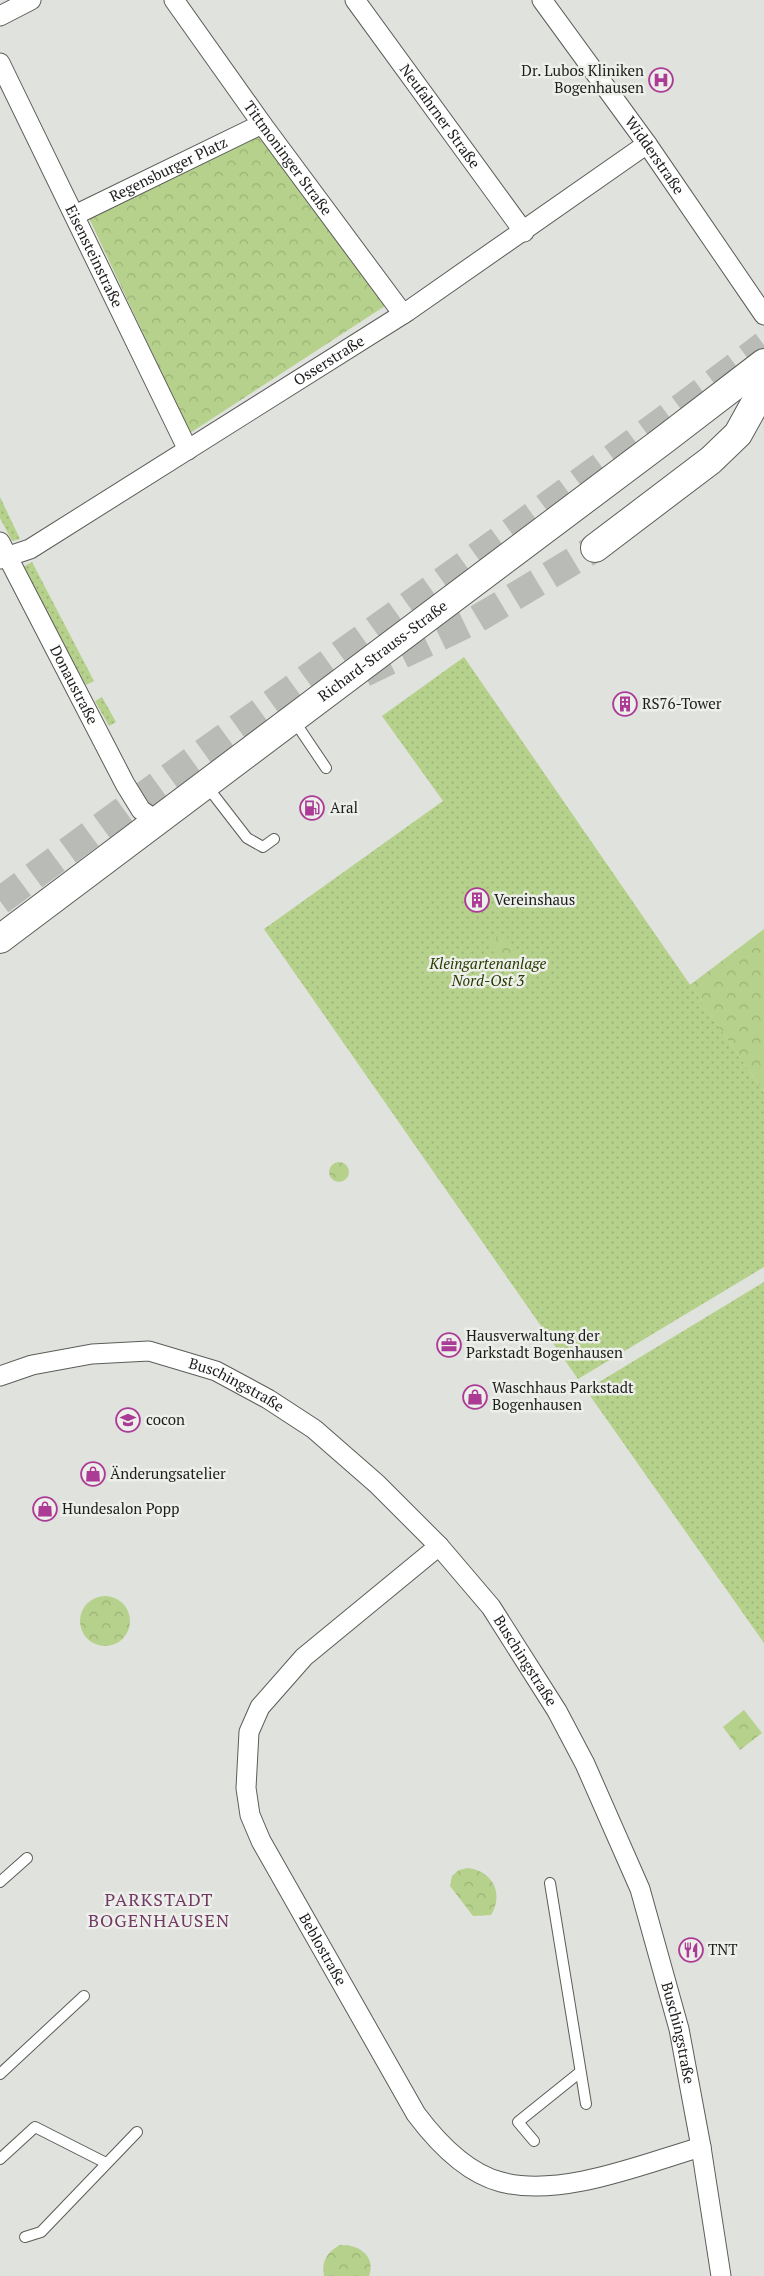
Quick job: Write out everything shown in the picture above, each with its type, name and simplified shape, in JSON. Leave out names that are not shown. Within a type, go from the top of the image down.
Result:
[{"type":"main road","name":"Richard-Strauss-Straße","points":[[0,939],[764,363]]},
{"type":"main road","points":[[596,548],[711,460],[738,434],[764,387]]},
{"type":"street","points":[[0,16],[31,0]]},
{"type":"street","name":"Tittmoninger Straße","points":[[174,0],[262,124],[403,314]]},
{"type":"street","name":"Neufahrner Straße","points":[[355,0],[524,232]]},
{"type":"street","name":"Widderstraße","points":[[542,0],[647,144],[764,315]]},
{"type":"street","name":"Eisensteinstraße","points":[[0,63],[188,450]]},
{"type":"street","name":"Regensburger Platz","points":[[75,215],[262,124]]},
{"type":"street","name":"Osserstraße","points":[[2,553],[30,549],[403,314],[524,232],[647,144]]},
{"type":"street","name":"Donaustraße","points":[[2,553],[125,784],[141,810],[157,821]]},
{"type":"street","name":"Buschingstraße","points":[[0,1376],[32,1366],[92,1354],[149,1350],[216,1371],[268,1399],[314,1429],[377,1484],[439,1546],[491,1606],[557,1711],[585,1764],[636,1880],[679,2029],[701,2147],[721,2276]]},
{"type":"street","name":"Beblostraße","points":[[439,1546],[304,1657],[260,1707],[249,1732],[246,1788],[250,1815],[261,1841],[416,2114],[434,2138],[462,2161],[499,2182],[514,2185],[548,2186],[579,2182],[701,2147]]},
{"type":"lane","points":[[292,719],[326,768]]},
{"type":"lane","points":[[205,785],[247,838],[263,847],[274,839]]},
{"type":"lane","points":[[0,1882],[27,1858]]},
{"type":"lane","points":[[550,1884],[579,2073],[586,2104]]},
{"type":"lane","points":[[0,2074],[84,1996]]},
{"type":"lane","points":[[534,2141],[518,2122],[579,2073]]},
{"type":"lane","points":[[0,2160],[35,2127],[106,2163]]},
{"type":"lane","points":[[25,2237],[41,2232],[137,2132]]},
{"type":"green space","points":[[259,136],[385,306],[190,433],[89,218]]},
{"type":"green space","points":[[0,497],[20,539],[12,541],[0,518]]},
{"type":"green space","points":[[32,562],[94,681],[86,685],[21,568]]},
{"type":"green space","name":"Kleingartenanlage Nord-Ost 3","points":[[464,657],[764,1092],[764,1267],[578,1379],[264,929],[443,801],[382,716]]},
{"type":"green space","points":[[102,697],[116,722],[109,726],[95,701]]},
{"type":"green space","points":[[764,929],[764,1092],[690,985]]},
{"type":"green space","points":[[504,933],[521,959],[505,970],[488,944]]},
{"type":"green space","points":[[335,1162],[343,1162],[349,1168],[349,1176],[343,1182],[335,1182],[329,1176],[329,1168]]},
{"type":"green space","points":[[764,1282],[764,1643],[586,1390]]},
{"type":"green space","points":[[100,1596],[110,1596],[123,1603],[130,1616],[130,1626],[123,1639],[110,1646],[100,1646],[91,1642],[84,1635],[80,1626],[80,1616],[84,1607],[91,1600]]},
{"type":"green space","points":[[744,1710],[762,1733],[740,1750],[723,1727]]},
{"type":"green space","points":[[468,1868],[484,1874],[494,1885],[496,1899],[491,1915],[473,1916],[450,1886],[452,1876],[459,1870]]},
{"type":"green space","points":[[340,2245],[359,2249],[368,2257],[371,2269],[369,2276],[324,2276],[324,2261],[328,2254]]},
{"type":"tunnel","points":[[0,901],[574,486],[764,345]]},
{"type":"tunnel","points":[[364,673],[477,619],[595,548]]},
{"type":"place","name":"Dr. Lubos Kliniken Bogenhausen","points":[[661,80]]},
{"type":"place","name":"RS76-Tower","points":[[625,704]]},
{"type":"place","name":"Aral","points":[[312,808]]},
{"type":"place","name":"Vereinshaus","points":[[477,900]]},
{"type":"place","name":"Hausverwaltung der Parkstadt Bogenhausen","points":[[449,1345]]},
{"type":"place","name":"Waschhaus Parkstadt Bogenhausen","points":[[475,1397]]},
{"type":"place","name":"cocon","points":[[128,1420]]},
{"type":"place","name":"Änderungsatelier","points":[[93,1474]]},
{"type":"place","name":"Hundesalon Popp","points":[[45,1509]]},
{"type":"place","name":"TNT","points":[[691,1950]]},
{"type":"district","name":"PARKSTADT BOGENHAUSEN","points":[[159,1910]]}]
